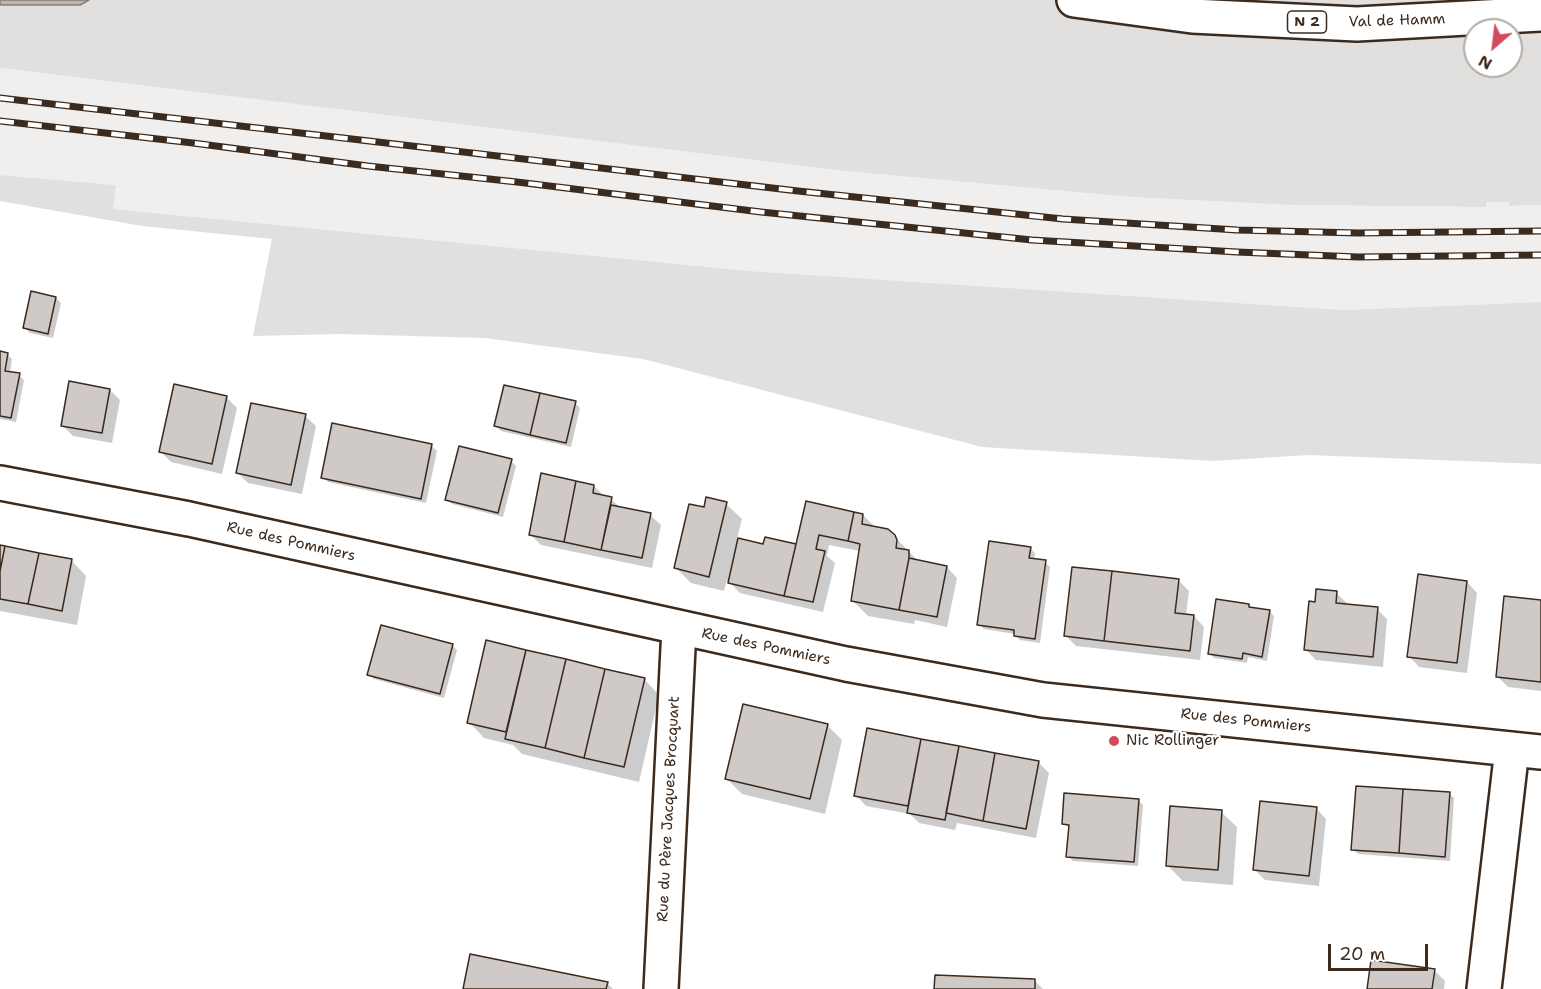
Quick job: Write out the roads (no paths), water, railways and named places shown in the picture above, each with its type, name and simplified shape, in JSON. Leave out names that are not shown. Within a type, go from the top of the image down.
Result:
[{"type":"street","name":"Val de Hamm","points":[[1074,0],[1192,16],[1357,24],[1541,14]]},
{"type":"street","name":"Rue des Pommiers","points":[[0,483],[189,519],[846,664],[1043,700],[1526,751]]},
{"type":"street","name":"Rue du Père Jacques Brocquart","points":[[661,989],[679,628]]},
{"type":"street","points":[[1484,989],[1526,751]]},
{"type":"railway","points":[[0,98],[798,191],[1063,219],[1237,230],[1358,233],[1541,231]]},
{"type":"railway","points":[[0,121],[761,212],[1032,240],[1358,257],[1541,255]]},
{"type":"place","name":"Nic Rollinger","points":[[1114,741]]}]
